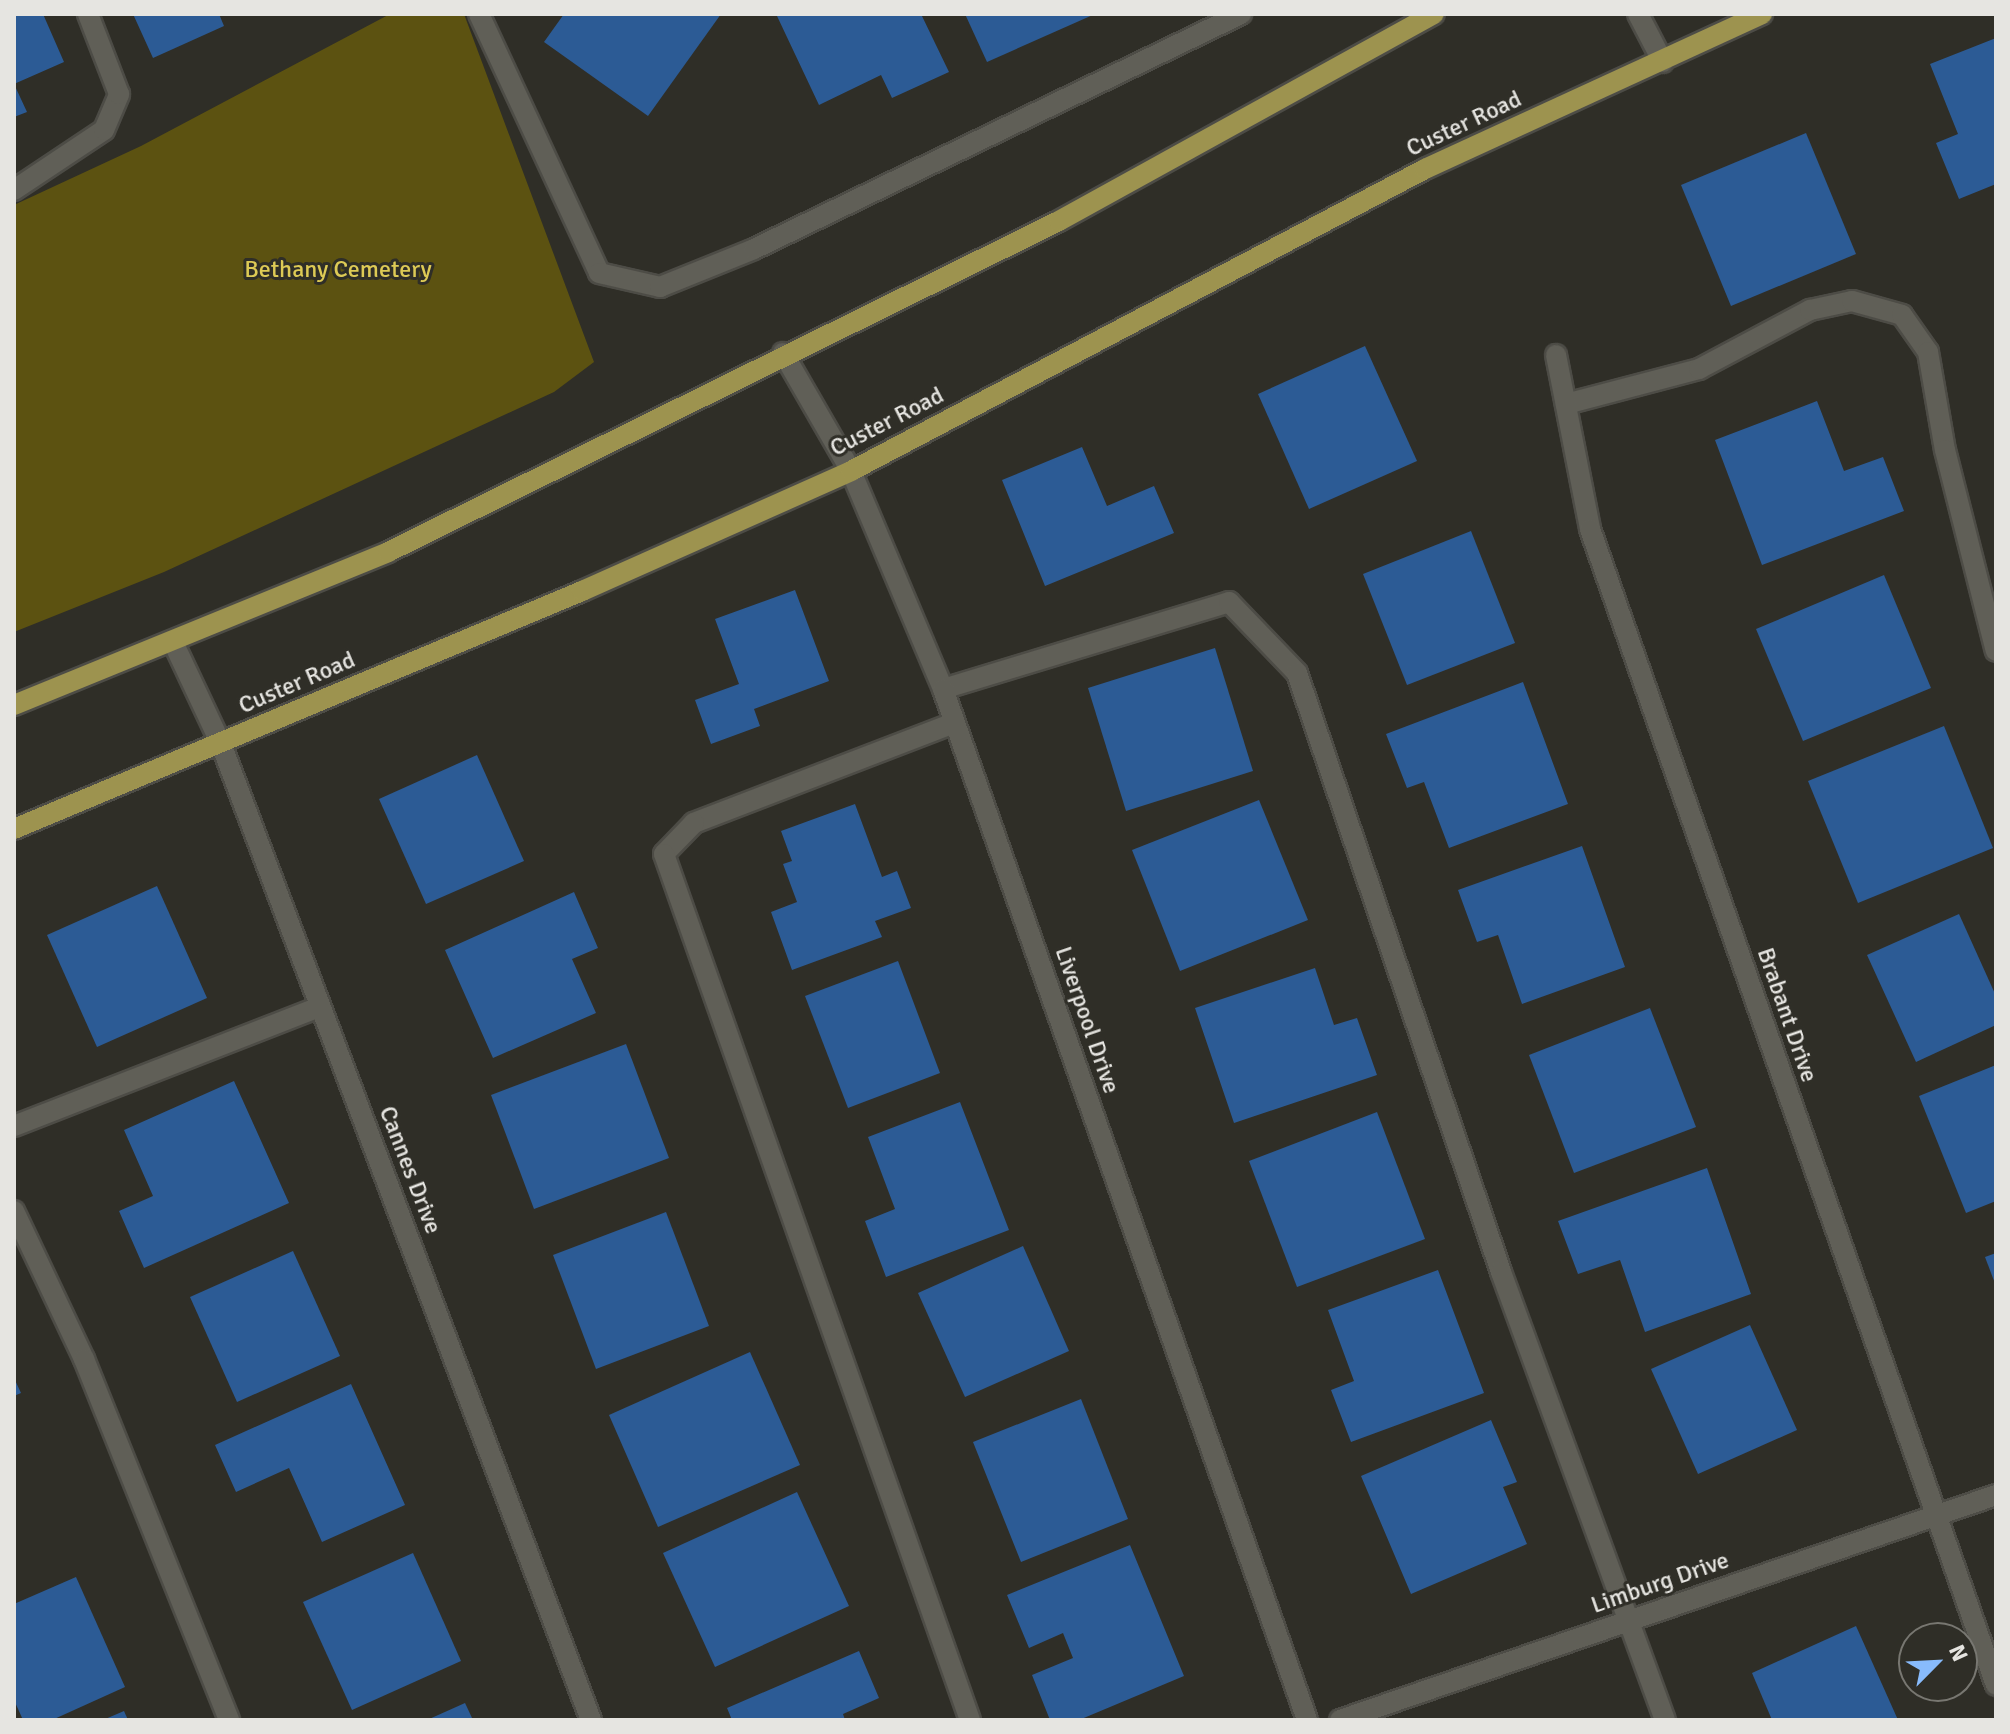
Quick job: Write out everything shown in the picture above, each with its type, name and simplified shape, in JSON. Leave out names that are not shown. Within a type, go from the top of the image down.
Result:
[{"type":"main road","points":[[14,705],[388,552],[783,353],[1059,221],[1434,14]]},
{"type":"main road","name":"Custer Road","points":[[14,829],[221,744],[851,471],[1425,169],[1762,14]]},
{"type":"street","points":[[14,190],[104,130],[119,94],[88,14]]},
{"type":"street","points":[[479,14],[599,273],[660,287],[754,249],[1241,14]]},
{"type":"street","points":[[1638,14],[1663,62]]},
{"type":"street","points":[[1566,404],[1699,369],[1810,310],[1852,301],[1902,315],[1928,352],[1945,450],[1996,651]]},
{"type":"street","name":"Liverpool Drive","points":[[783,353],[851,471],[943,689],[1307,1720]]},
{"type":"street","name":"Brabant Drive","points":[[1556,355],[1590,529],[1934,1517],[1996,1685]]},
{"type":"street","points":[[943,689],[1229,602],[1297,673],[1501,1272],[1665,1720]]},
{"type":"street","name":"Cannes Drive","points":[[173,642],[221,744],[591,1720]]},
{"type":"street","points":[[954,723],[694,823],[664,854],[970,1720]]},
{"type":"street","points":[[14,1126],[320,1007]]},
{"type":"street","points":[[14,1211],[84,1359],[229,1720]]},
{"type":"street","name":"Limburg Drive","points":[[1340,1720],[1996,1495]]},
{"type":"green space","name":"Bethany Cemetery","points":[[390,14],[464,14],[594,362],[554,392],[164,572],[14,632],[14,205],[141,146]]},
{"type":"building","points":[[14,14],[43,14],[64,62],[14,84]]},
{"type":"building","points":[[133,14],[219,14],[224,26],[153,58]]},
{"type":"building","points":[[564,14],[721,14],[648,116],[544,42]]},
{"type":"building","points":[[921,14],[949,72],[892,98],[881,75],[819,105],[777,16]]},
{"type":"building","points":[[965,14],[1095,14],[987,62]]},
{"type":"building","points":[[1996,38],[1996,184],[1959,199],[1936,143],[1958,134],[1930,64]]},
{"type":"building","points":[[14,84],[27,112],[14,117]]},
{"type":"building","points":[[1806,133],[1856,254],[1731,306],[1681,185]]},
{"type":"building","points":[[1365,346],[1417,461],[1309,509],[1258,394]]},
{"type":"building","points":[[1817,401],[1844,471],[1883,457],[1904,511],[1762,565],[1715,440]]},
{"type":"building","points":[[1082,447],[1107,506],[1154,486],[1174,533],[1045,586],[1002,480]]},
{"type":"building","points":[[1471,531],[1515,643],[1407,685],[1363,574]]},
{"type":"building","points":[[1884,575],[1931,688],[1803,741],[1756,629]]},
{"type":"building","points":[[795,590],[829,681],[754,709],[760,726],[711,744],[695,700],[739,684],[715,619]]},
{"type":"building","points":[[1215,648],[1253,771],[1126,811],[1088,688]]},
{"type":"building","points":[[1523,682],[1568,804],[1449,848],[1424,782],[1407,788],[1386,734]]},
{"type":"building","points":[[1944,726],[1993,848],[1858,903],[1808,781]]},
{"type":"building","points":[[477,755],[524,861],[426,904],[379,799]]},
{"type":"building","points":[[1259,800],[1308,920],[1180,971],[1132,850]]},
{"type":"building","points":[[855,804],[882,877],[897,871],[911,908],[875,921],[882,937],[792,970],[771,912],[797,902],[783,864],[792,861],[781,831]]},
{"type":"building","points":[[1582,846],[1625,967],[1522,1004],[1498,935],[1477,942],[1458,890]]},
{"type":"building","points":[[157,886],[207,998],[97,1047],[47,935]]},
{"type":"building","points":[[574,892],[598,948],[572,959],[596,1013],[493,1058],[445,950]]},
{"type":"building","points":[[1959,914],[1996,996],[1996,1025],[1916,1062],[1867,955]]},
{"type":"building","points":[[898,961],[940,1073],[848,1108],[805,996]]},
{"type":"building","points":[[1315,968],[1334,1025],[1357,1018],[1377,1075],[1234,1123],[1195,1008]]},
{"type":"building","points":[[1650,1008],[1696,1127],[1574,1173],[1529,1055]]},
{"type":"building","points":[[626,1044],[669,1158],[534,1209],[491,1095]]},
{"type":"building","points":[[1996,1065],[1996,1201],[1966,1213],[1919,1096]]},
{"type":"building","points":[[234,1081],[289,1203],[144,1268],[119,1211],[153,1196],[124,1130]]},
{"type":"building","points":[[960,1102],[1009,1230],[886,1277],[865,1221],[895,1209],[868,1137]]},
{"type":"building","points":[[1377,1112],[1425,1239],[1297,1287],[1249,1161]]},
{"type":"building","points":[[1707,1168],[1751,1294],[1645,1332],[1620,1260],[1578,1274],[1558,1221]]},
{"type":"building","points":[[666,1212],[709,1326],[596,1369],[553,1255]]},
{"type":"building","points":[[1023,1246],[1069,1351],[965,1397],[918,1293]]},
{"type":"building","points":[[293,1251],[340,1356],[237,1402],[190,1297]]},
{"type":"building","points":[[1996,1253],[1996,1286],[1985,1257]]},
{"type":"building","points":[[1438,1270],[1484,1393],[1351,1442],[1331,1390],[1354,1381],[1328,1310]]},
{"type":"building","points":[[1750,1325],[1797,1430],[1698,1474],[1651,1369]]},
{"type":"building","points":[[750,1352],[800,1465],[658,1527],[609,1415]]},
{"type":"building","points":[[14,1378],[21,1393],[14,1396]]},
{"type":"building","points":[[351,1384],[405,1505],[322,1542],[289,1468],[236,1492],[215,1445]]},
{"type":"building","points":[[1081,1399],[1128,1519],[1021,1562],[973,1442]]},
{"type":"building","points":[[1491,1420],[1517,1482],[1503,1487],[1527,1544],[1411,1594],[1361,1476]]},
{"type":"building","points":[[797,1492],[849,1606],[715,1667],[663,1553]]},
{"type":"building","points":[[1130,1545],[1184,1676],[1079,1720],[1050,1720],[1032,1675],[1073,1658],[1063,1633],[1029,1648],[1007,1595]]},
{"type":"building","points":[[413,1553],[461,1661],[352,1710],[303,1602]]},
{"type":"building","points":[[76,1577],[125,1687],[52,1720],[23,1720],[14,1700],[14,1604]]},
{"type":"building","points":[[1856,1626],[1898,1720],[1772,1720],[1752,1673]]},
{"type":"building","points":[[859,1651],[879,1698],[843,1714],[845,1720],[732,1720],[727,1708]]},
{"type":"building","points":[[465,1703],[473,1720],[427,1720]]},
{"type":"building","points":[[124,1711],[128,1720],[103,1720]]}]
